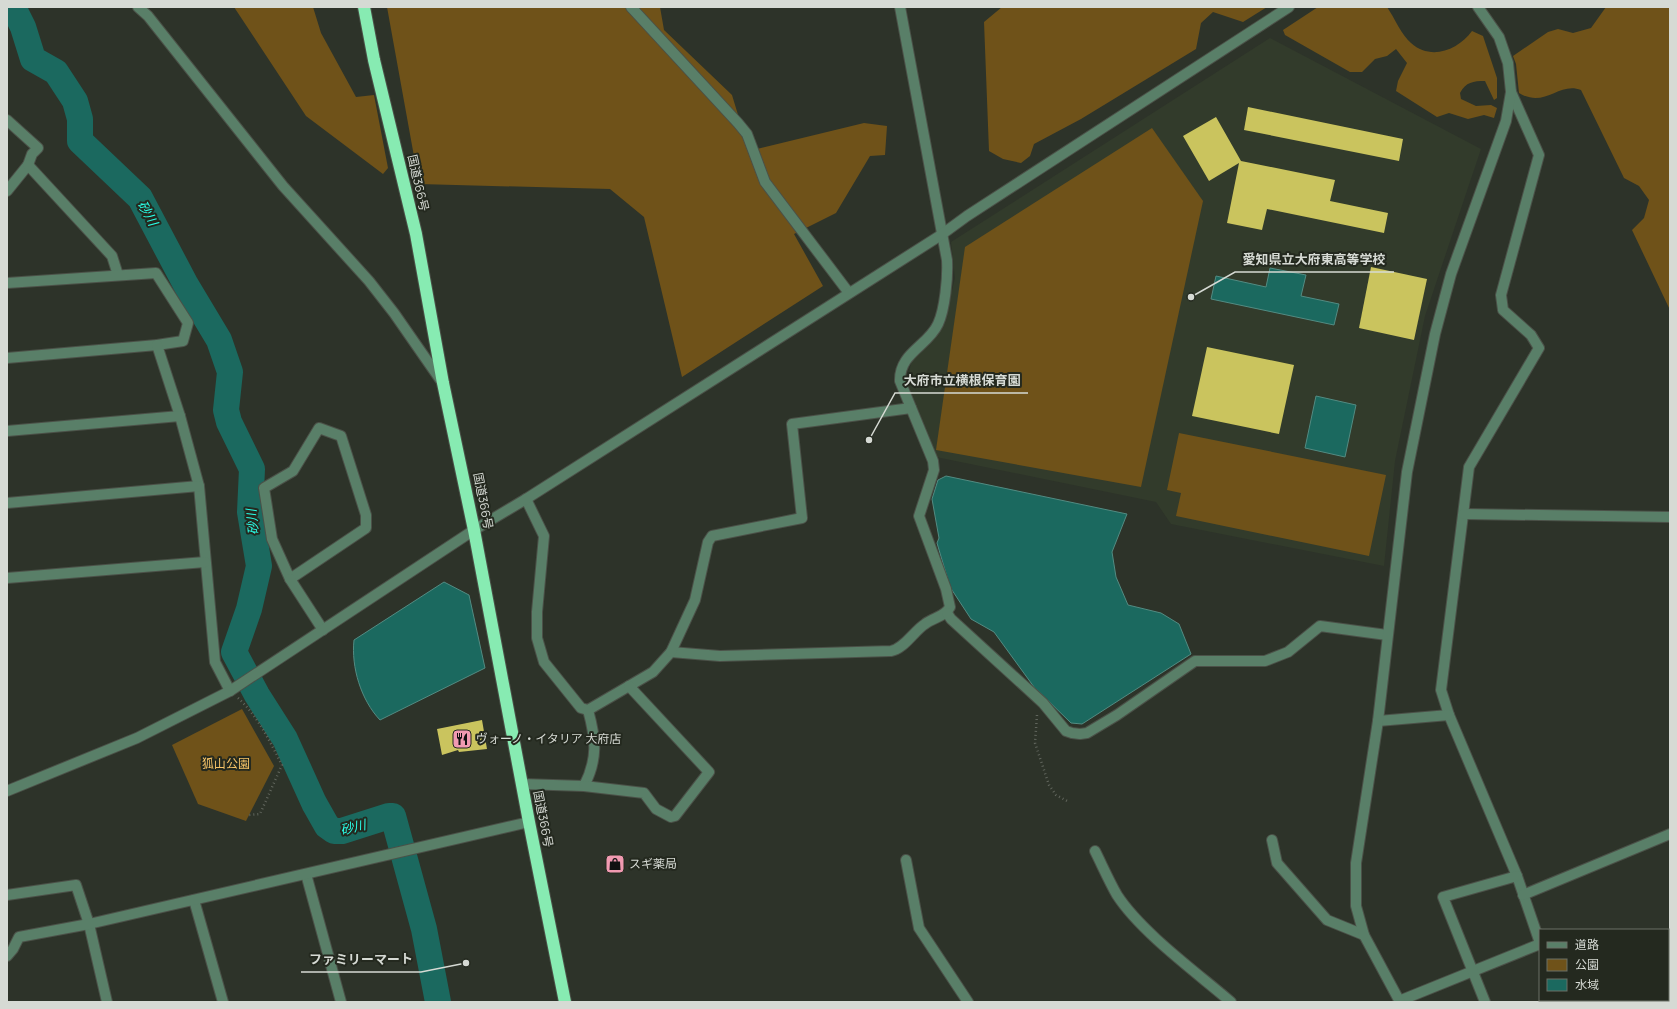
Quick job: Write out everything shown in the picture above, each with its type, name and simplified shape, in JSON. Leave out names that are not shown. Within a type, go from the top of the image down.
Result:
[{"type":"highway","name":"国道366号","points":[[364,7],[374,60],[416,234],[443,383],[474,530],[528,822],[565,1002]]},
{"type":"street","points":[[138,7],[148,16],[283,186],[369,280],[443,383]]},
{"type":"street","points":[[631,7],[657,33],[747,134],[765,182],[849,293]]},
{"type":"street","points":[[671,652],[720,656],[891,651],[897,648],[924,624],[947,613],[950,607],[946,589],[920,516],[934,470],[933,461],[900,381],[901,367],[934,331],[940,321],[948,276],[947,260],[900,7]]},
{"type":"street","points":[[7,791],[137,738],[234,689],[474,530],[526,499],[941,234],[973,211],[1289,7]]},
{"type":"street","points":[[1478,7],[1499,37],[1508,63],[1511,92],[1506,121],[1451,274],[1434,334],[1407,472],[1378,721],[1356,863],[1356,906],[1364,935],[1399,1001],[1539,944]]},
{"type":"street","points":[[1511,92],[1539,155],[1501,295],[1503,310],[1531,335],[1538,348],[1469,467],[1441,690],[1449,715],[1517,876],[1539,941]]},
{"type":"street","points":[[7,120],[38,148],[32,154],[28,165],[7,191]]},
{"type":"street","points":[[28,165],[112,256],[118,275]]},
{"type":"street","points":[[7,283],[156,273],[188,323],[183,341],[157,345],[7,358]]},
{"type":"street","points":[[157,345],[180,416],[199,486],[215,662],[234,689]]},
{"type":"street","points":[[526,499],[544,536],[538,604],[537,638],[544,662],[581,708],[588,710],[653,672],[671,652],[695,600],[708,542],[712,536],[802,518],[792,424],[911,408]]},
{"type":"street","points":[[7,431],[180,416]]},
{"type":"street","points":[[290,579],[366,528],[366,515],[341,436],[319,428],[293,471],[264,488],[272,539],[290,579],[323,630]]},
{"type":"street","points":[[7,503],[199,486]]},
{"type":"street","points":[[1464,514],[1670,517]]},
{"type":"street","points":[[7,578],[205,562]]},
{"type":"street","points":[[947,613],[951,619],[1043,703],[1066,731],[1072,734],[1087,733],[1195,661],[1265,661],[1288,652],[1320,626],[1387,634]]},
{"type":"street","points":[[522,784],[584,786],[644,794],[656,809],[671,817],[676,816],[709,772],[629,686]]},
{"type":"street","points":[[584,786],[595,758],[593,728],[588,710]]},
{"type":"street","points":[[1378,721],[1449,715]]},
{"type":"street","points":[[7,956],[13,949],[19,937],[89,924],[528,822]]},
{"type":"street","points":[[1523,895],[1667,838]]},
{"type":"street","points":[[1272,840],[1277,863],[1327,920],[1364,935]]},
{"type":"street","points":[[1095,851],[1117,895],[1133,915],[1231,1002]]},
{"type":"street","points":[[906,860],[919,928],[968,1002]]},
{"type":"street","points":[[306,874],[341,1002]]},
{"type":"street","points":[[1486,1002],[1444,897],[1517,876]]},
{"type":"street","points":[[7,895],[76,885],[89,924],[107,1002]]},
{"type":"street","points":[[194,900],[223,1002]]},
{"type":"path","points":[[234,689],[267,736],[282,765],[260,814],[249,815]]},
{"type":"path","points":[[1035,711],[1037,716],[1035,743],[1044,773],[1049,785],[1056,795],[1069,802]]},
{"type":"shaded area","points":[[1270,38],[1481,149],[1425,316],[1395,461],[1384,566],[1171,524],[1156,502],[936,457],[907,386],[911,362],[943,327],[955,278],[951,242]]},
{"type":"green space","points":[[234,7],[313,7],[321,33],[356,97],[374,95],[388,168],[383,174],[306,116]]},
{"type":"green space","points":[[387,7],[660,7],[664,30],[732,95],[749,151],[864,123],[887,126],[885,155],[870,156],[836,213],[794,234],[823,286],[682,377],[644,217],[610,189],[419,184]]},
{"type":"green space","points":[[1002,7],[1267,7],[1243,22],[1213,12],[1201,23],[1196,49],[1081,119],[1034,144],[1030,156],[1021,163],[1003,159],[989,151],[984,22]]},
{"type":"green space","points":[[1318,7],[1387,7],[1408,40],[1419,48],[1427,51],[1444,51],[1452,48],[1466,38],[1472,31],[1483,36],[1497,78],[1497,98],[1494,100],[1485,81],[1477,81],[1467,84],[1460,93],[1461,99],[1476,106],[1491,105],[1497,108],[1494,118],[1484,115],[1468,119],[1449,113],[1437,117],[1396,91],[1398,81],[1407,63],[1396,49],[1387,56],[1375,59],[1362,72],[1350,72],[1285,35],[1283,30]]},
{"type":"green space","points":[[1606,7],[1670,7],[1670,310],[1632,230],[1644,218],[1649,200],[1639,186],[1624,178],[1581,90],[1573,88],[1566,89],[1537,98],[1528,97],[1519,93],[1516,64],[1513,56],[1548,32],[1558,29],[1573,33],[1591,28]]},
{"type":"green space","points":[[1152,128],[1203,201],[1141,487],[936,450],[965,247]]},
{"type":"green space","points":[[1179,433],[1386,475],[1369,556],[1176,516],[1181,493],[1167,490]]},
{"type":"green space","name":"狐山公園","points":[[242,709],[274,766],[246,821],[198,804],[172,745]]},
{"type":"water","points":[[1270,268],[1306,275],[1301,296],[1339,304],[1334,325],[1211,299],[1216,276],[1266,287]]},
{"type":"water","points":[[1316,396],[1356,405],[1345,457],[1305,448]]},
{"type":"water","points":[[946,476],[1127,514],[1112,552],[1116,577],[1128,605],[1161,613],[1179,624],[1191,654],[1082,724],[1071,723],[1034,687],[994,632],[971,619],[950,587],[937,543],[939,538],[932,499],[938,480]]},
{"type":"water","points":[[444,582],[469,595],[485,668],[380,720],[373,712],[359,683],[354,661],[354,640]]},
{"type":"building","points":[[1248,107],[1403,139],[1399,161],[1244,130]]},
{"type":"building","points":[[1216,117],[1241,161],[1335,180],[1330,201],[1388,213],[1384,233],[1267,209],[1262,230],[1227,223],[1239,163],[1209,181],[1183,136]]},
{"type":"building","points":[[1371,267],[1427,279],[1414,340],[1359,328]]},
{"type":"building","points":[[1207,347],[1294,365],[1279,434],[1192,416]]},
{"type":"building","name":"ヴォーノ・イタリア 大府店","points":[[482,720],[487,749],[459,752],[458,750],[442,755],[437,729]]},
{"type":"waterway","name":"砂川","points":[[13,7],[23,27],[33,59],[56,72],[75,101],[80,119],[80,141],[140,198],[186,285],[219,340],[230,372],[226,410],[229,422],[252,469],[250,512],[259,566],[249,609],[234,652],[257,695],[285,739],[314,803],[327,826],[334,831],[342,831],[393,816],[424,929],[438,1002]]},
{"type":"place","name":"愛知県立大府東高等学校","points":[[1191,297]]},
{"type":"place","name":"大府市立横根保育園","points":[[869,440]]},
{"type":"place","name":"ヴォーノ・イタリア 大府店","points":[[462,739]]},
{"type":"place","name":"スギ薬局","points":[[615,864]]},
{"type":"place","name":"ファミリーマート","points":[[466,963]]}]
